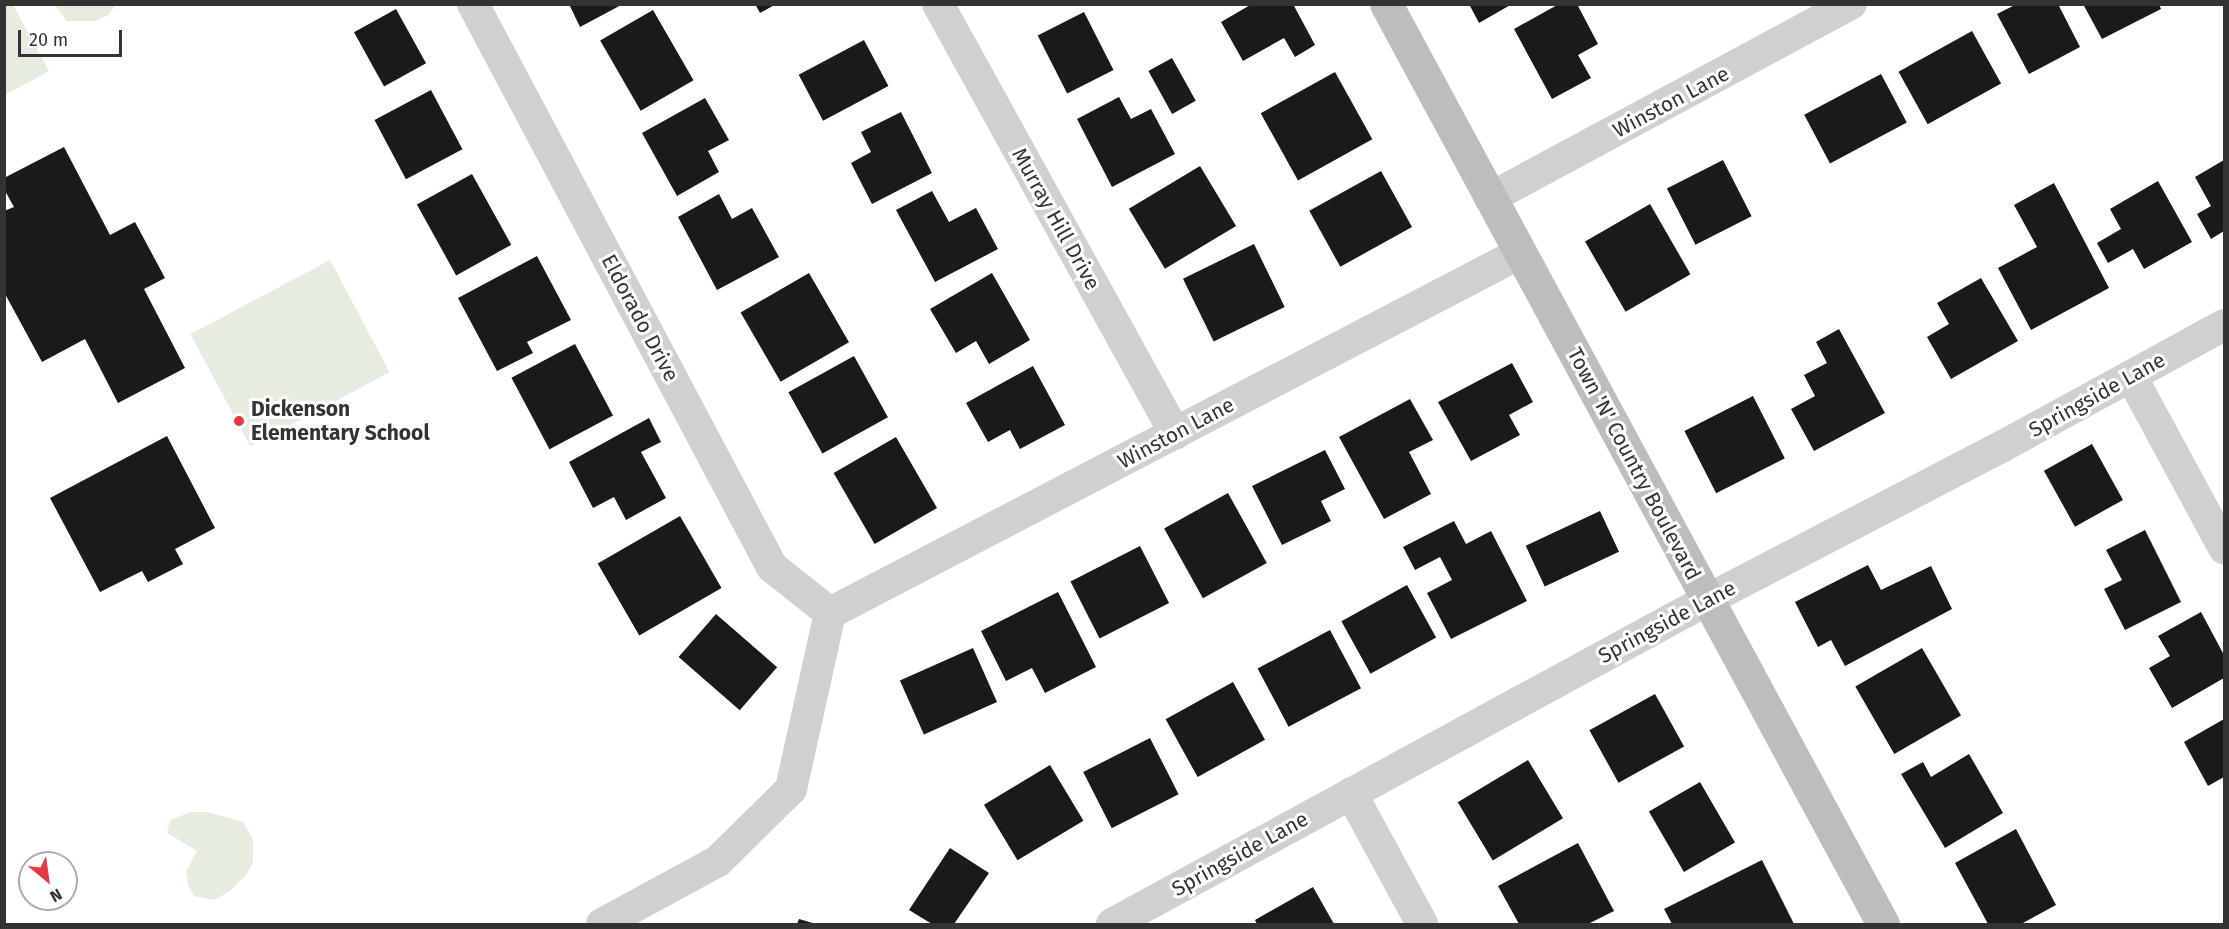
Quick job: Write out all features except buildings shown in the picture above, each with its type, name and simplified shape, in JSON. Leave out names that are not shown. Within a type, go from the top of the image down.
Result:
[{"type":"street","name":"Eldorado Drive","points":[[473,4],[772,567],[830,613]]},
{"type":"street","name":"Murray Hill Drive","points":[[938,4],[1175,434]]},
{"type":"street","name":"Town 'N' Country Boulevard","points":[[1386,4],[1883,924]]},
{"type":"street","name":"Winston Lane","points":[[1490,198],[1851,4]]},
{"type":"street","name":"Winston Lane","points":[[830,613],[1520,253]]},
{"type":"street","name":"Springside Lane","points":[[1112,924],[1707,600],[2224,325]]},
{"type":"street","points":[[2131,376],[2224,548]]},
{"type":"street","points":[[602,924],[718,861],[791,789],[830,613]]},
{"type":"street","points":[[1351,793],[1422,924]]},
{"type":"shaded area","points":[[5,4],[13,5],[49,71],[5,95]]},
{"type":"shaded area","points":[[55,5],[116,5],[108,15],[96,21],[67,21]]},
{"type":"shaded area","points":[[330,260],[390,372],[250,446],[190,334]]},
{"type":"shaded area","points":[[191,812],[207,812],[243,822],[253,839],[253,862],[246,875],[230,891],[214,900],[194,896],[189,888],[186,872],[197,851],[167,833],[170,820]]},
{"type":"place","name":"Dickenson Elementary School","points":[[239,421]]}]
